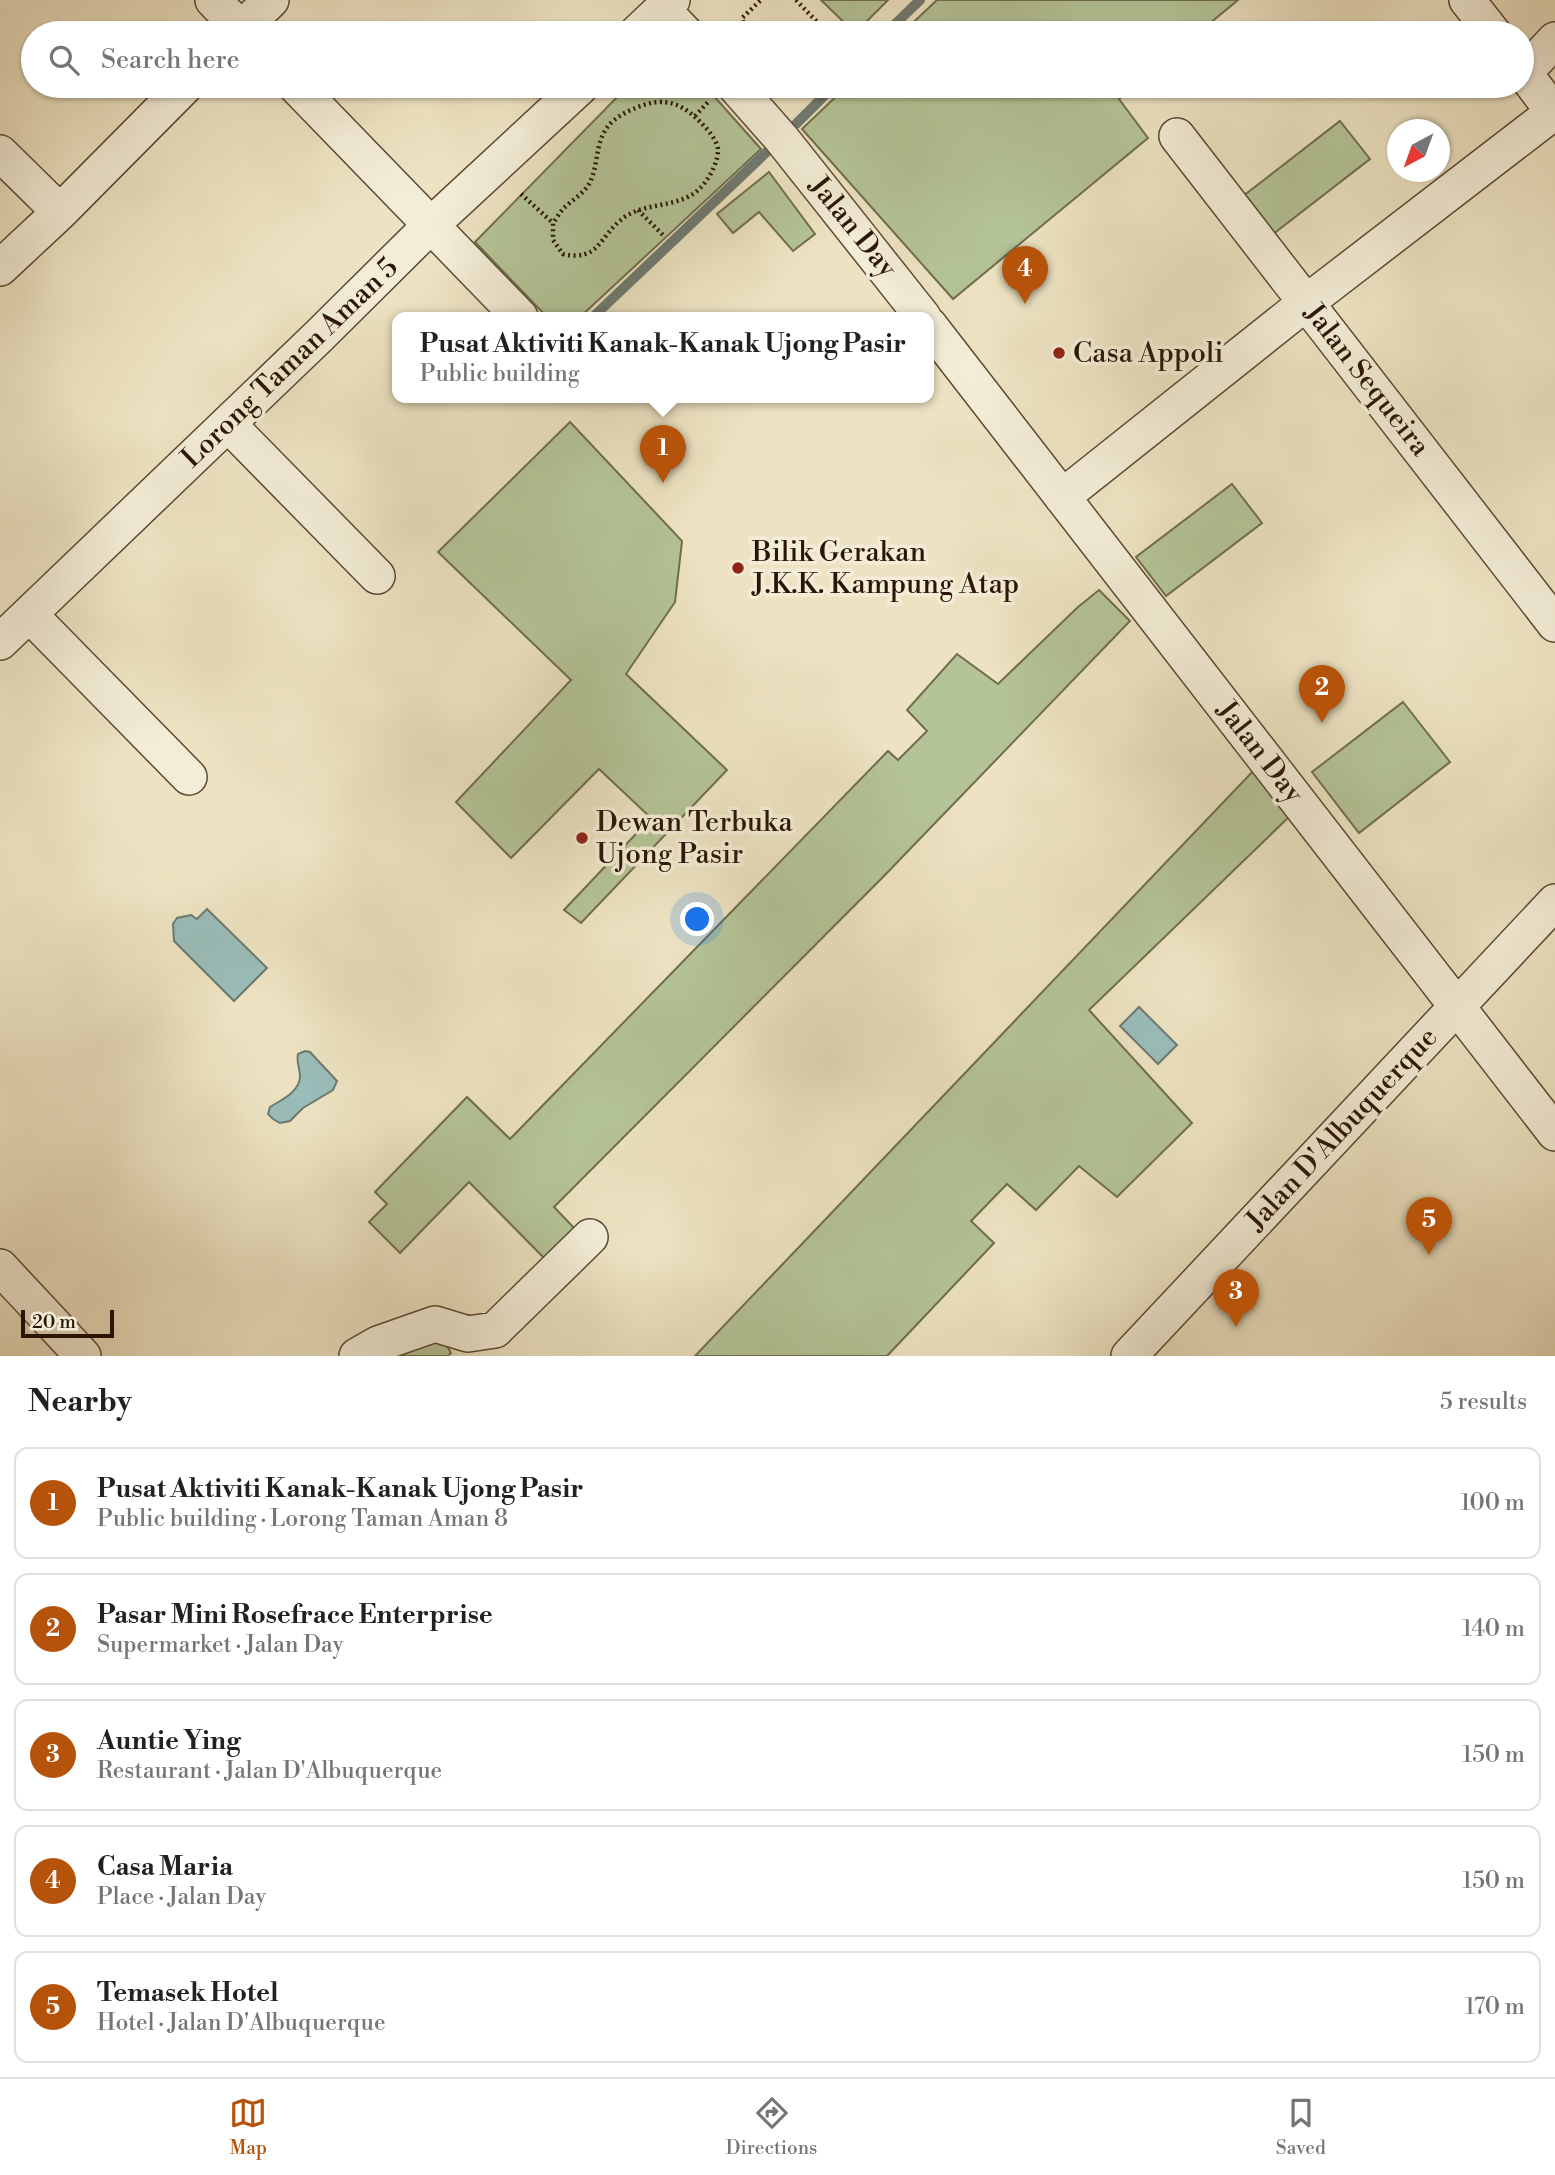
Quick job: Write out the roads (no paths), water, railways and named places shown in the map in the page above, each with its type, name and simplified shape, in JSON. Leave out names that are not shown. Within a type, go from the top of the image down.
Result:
[{"type":"street","points":[[213,0],[231,21]]},
{"type":"street","points":[[251,21],[271,0]]},
{"type":"street","points":[[1467,0],[1484,21]]},
{"type":"street","points":[[1534,60],[1555,40]]},
{"type":"street","points":[[1062,497],[1307,303],[1554,113],[1534,86]]},
{"type":"street","points":[[0,268],[173,98]]},
{"type":"street","points":[[308,98],[515,312]]},
{"type":"street","name":"Lorong Taman Aman 5","points":[[0,642],[431,225],[568,98]]},
{"type":"street","name":"Jalan Day","points":[[733,98],[782,138],[919,312]]},
{"type":"street","name":"Jalan Sequeira","points":[[1177,136],[1555,624]]},
{"type":"street","points":[[0,153],[60,212]]},
{"type":"street","name":"Jalan Day","points":[[934,331],[1555,1133]]},
{"type":"street","points":[[228,424],[377,576]]},
{"type":"street","points":[[30,615],[189,777]]},
{"type":"street","name":"Jalan D'Albuquerque","points":[[1129,1356],[1555,902]]},
{"type":"street","points":[[357,1356],[378,1344],[435,1324],[458,1345],[495,1330],[590,1237]]},
{"type":"street","points":[[0,1267],[83,1356]]},
{"type":"water","points":[[207,909],[267,968],[234,1001],[174,941],[173,924],[177,918],[191,915],[197,919]]},
{"type":"water","points":[[1139,1007],[1177,1045],[1158,1064],[1120,1026]]},
{"type":"water","points":[[310,1052],[337,1081],[333,1090],[303,1108],[290,1121],[280,1123],[268,1114],[270,1107],[297,1087],[300,1076],[298,1054]]},
{"type":"waterway","points":[[898,21],[920,0]]},
{"type":"waterway","points":[[796,124],[822,98]]},
{"type":"waterway","points":[[598,312],[774,145]]},
{"type":"place","name":"Casa Maria","points":[[1025,304]]},
{"type":"place","name":"Casa Appoli","points":[[1059,353]]},
{"type":"place","name":"Pusat Aktiviti Kanak-Kanak Ujong Pasir","points":[[663,483]]},
{"type":"place","name":"Bilik Gerakan J.K.K. Kampung Atap","points":[[738,568]]},
{"type":"place","name":"Pasar Mini Rosefrace Enterprise","points":[[1322,723]]},
{"type":"place","name":"Dewan Terbuka Ujong Pasir","points":[[582,838]]},
{"type":"place","name":"Temasek Hotel","points":[[1429,1255]]},
{"type":"place","name":"Auntie Ying","points":[[1236,1327]]}]
